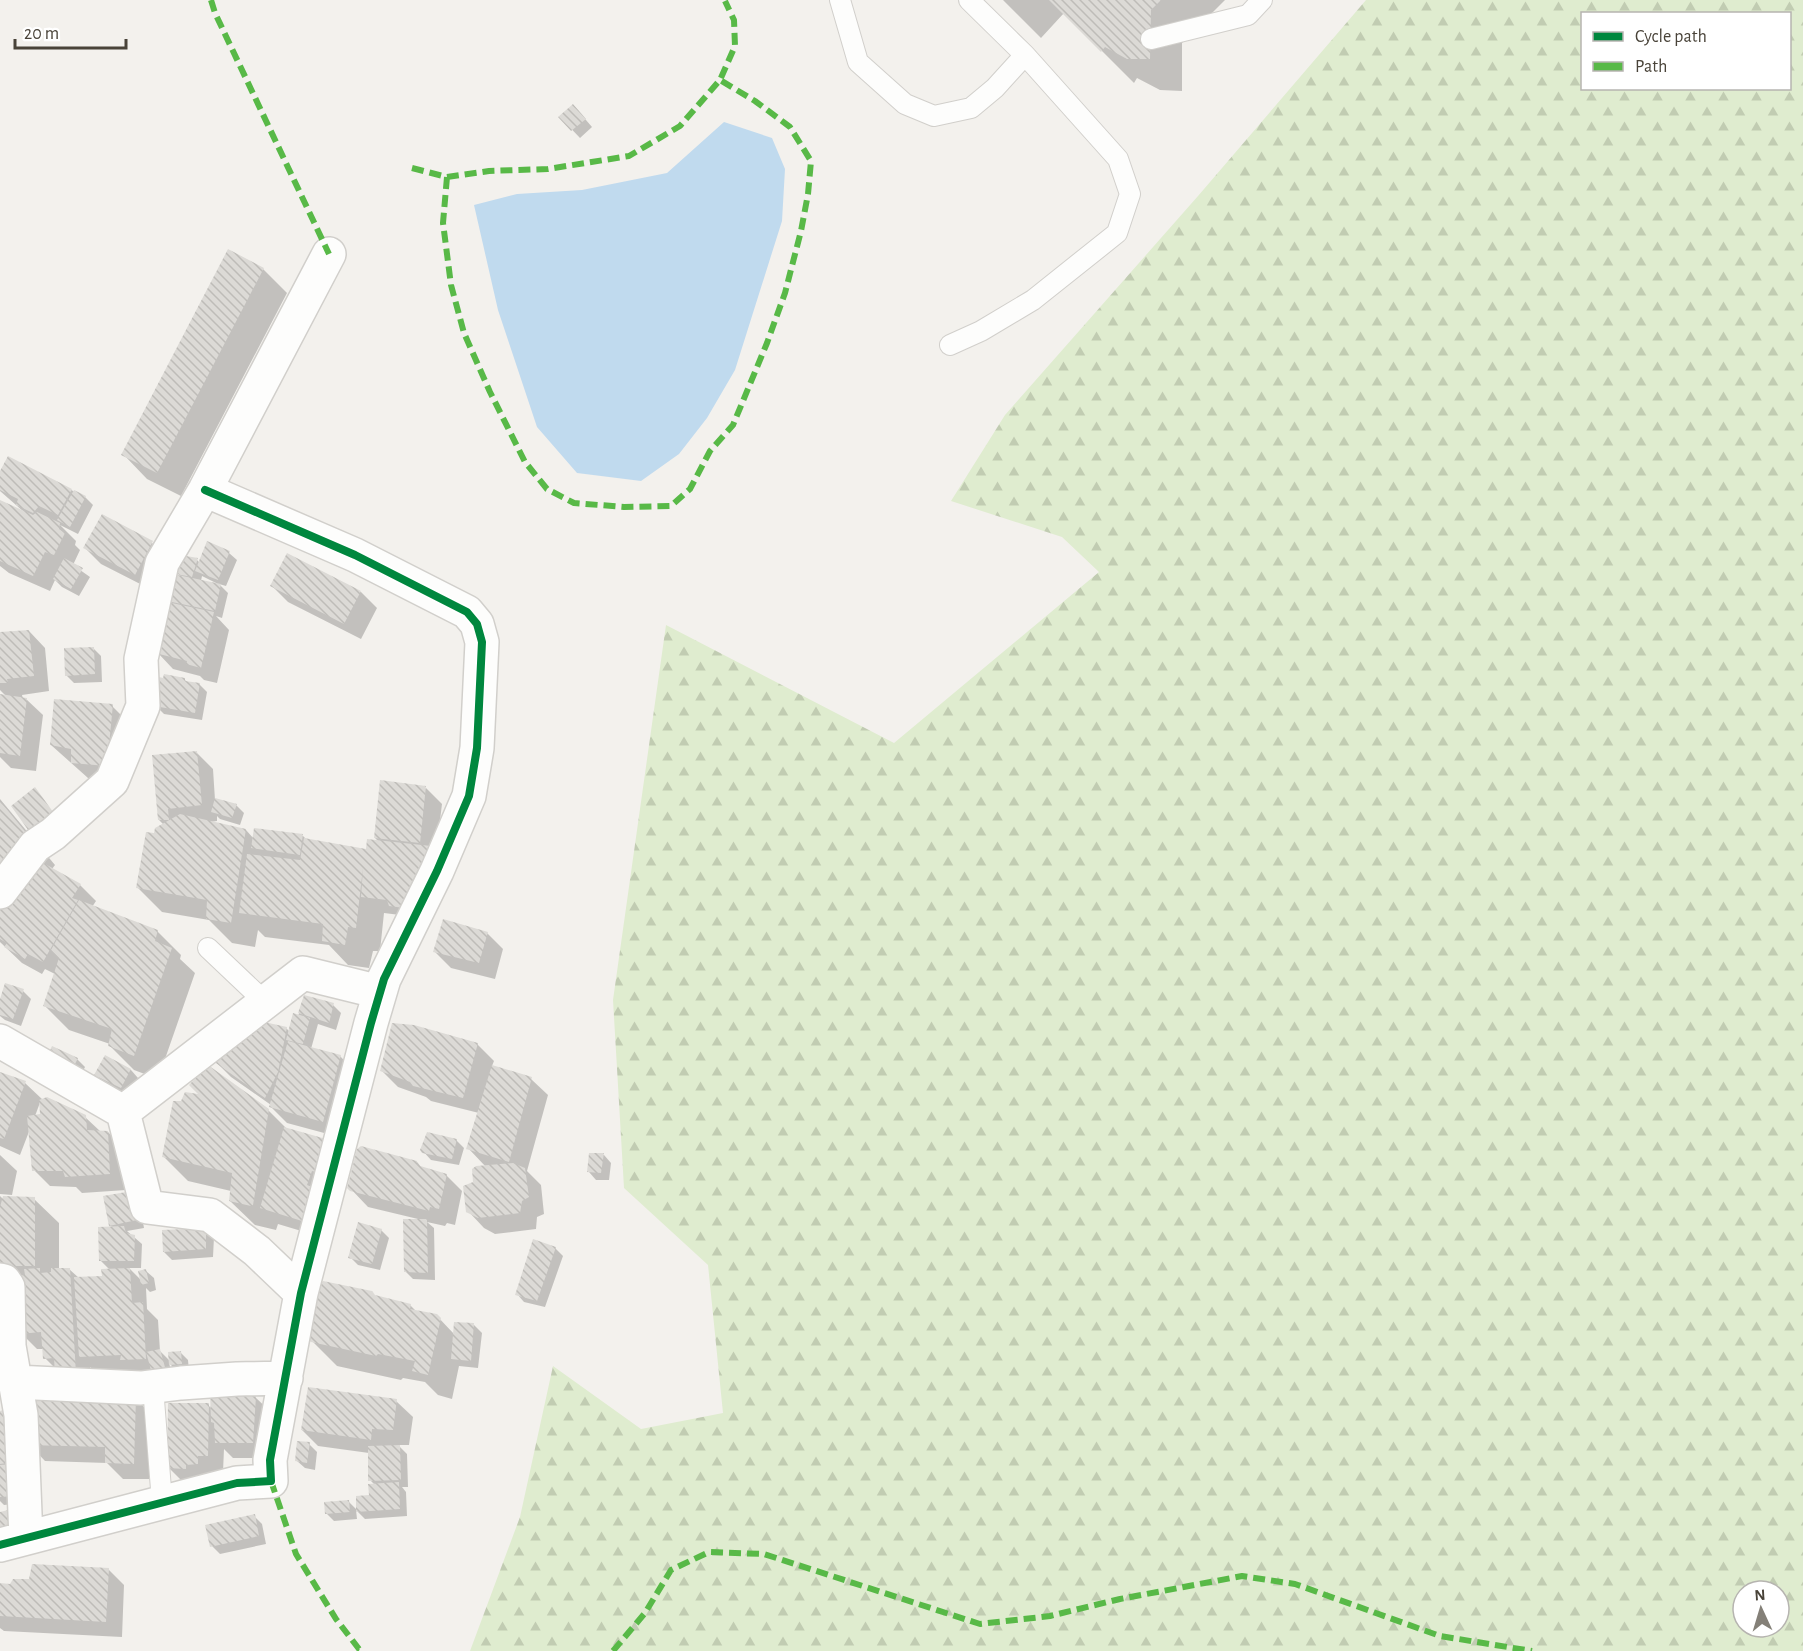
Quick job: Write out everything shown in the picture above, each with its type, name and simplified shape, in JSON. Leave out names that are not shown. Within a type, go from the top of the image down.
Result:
[{"type":"street","points":[[0,892],[35,846],[53,834],[112,781],[143,706],[141,659],[162,563],[205,490],[329,255]]},
{"type":"street","points":[[0,1280],[4,1281],[8,1287],[9,1346],[21,1415],[13,1541],[237,1483],[271,1481],[270,1460],[301,1293],[380,992],[384,979],[437,871],[469,796],[477,748],[482,642],[477,624],[467,612],[355,555],[205,490]]},
{"type":"street","points":[[123,1112],[303,973],[380,992]]},
{"type":"street","points":[[0,1041],[123,1112],[147,1207],[210,1215],[257,1251],[301,1293]]},
{"type":"street","points":[[15,1382],[141,1389],[181,1383],[286,1378]]},
{"type":"lane","points":[[840,0],[858,62],[905,104],[934,116],[971,108],[995,88],[1025,55]]},
{"type":"lane","points":[[950,345],[981,331],[1033,300],[1117,233],[1130,194],[1118,159],[1025,55],[969,0]]},
{"type":"lane","points":[[1150,39],[1248,15],[1262,0]]},
{"type":"lane","points":[[208,948],[265,1002]]},
{"type":"lane","points":[[153,1387],[162,1502]]},
{"type":"green space","points":[[1366,0],[1803,0],[1803,1651],[470,1651],[520,1517],[553,1366],[641,1429],[723,1413],[708,1265],[624,1188],[613,1000],[666,625],[894,743],[1099,572],[1062,537],[951,501],[1005,415],[1198,196]]},
{"type":"water","points":[[724,122],[772,138],[785,169],[782,221],[735,370],[707,418],[679,454],[641,481],[577,473],[537,427],[498,310],[474,205],[517,194],[582,190],[667,173]]},
{"type":"building","points":[[1049,0],[1161,0],[1151,10],[1150,59],[1127,59],[1105,47],[1101,52]]},
{"type":"building","points":[[573,104],[586,119],[571,131],[558,117]]},
{"type":"building","points":[[228,249],[264,268],[157,473],[121,455]]},
{"type":"building","points":[[8,456],[72,489],[58,515],[39,506],[33,513],[16,505],[18,499],[0,490],[0,471]]},
{"type":"building","points":[[74,490],[86,496],[70,527],[57,520]]},
{"type":"building","points":[[0,500],[33,515],[37,512],[60,523],[59,529],[65,533],[54,555],[45,552],[33,576],[0,561]]},
{"type":"building","points":[[102,514],[153,541],[135,575],[83,548]]},
{"type":"building","points":[[207,541],[230,551],[218,580],[195,571]]},
{"type":"building","points":[[287,553],[361,591],[344,624],[270,586]]},
{"type":"building","points":[[186,556],[198,558],[192,577],[176,574]]},
{"type":"building","points":[[64,558],[83,568],[71,589],[53,579]]},
{"type":"building","points":[[173,574],[221,584],[215,611],[167,601]]},
{"type":"building","points":[[167,602],[214,612],[201,668],[186,664],[187,661],[155,653]]},
{"type":"building","points":[[29,630],[34,676],[7,679],[8,683],[0,683],[0,632]]},
{"type":"building","points":[[94,647],[95,674],[65,676],[64,648]]},
{"type":"building","points":[[164,674],[200,683],[195,713],[154,706],[159,677],[163,678]]},
{"type":"building","points":[[0,694],[27,698],[20,756],[0,753]]},
{"type":"building","points":[[54,699],[113,704],[107,766],[71,763],[71,749],[50,745]]},
{"type":"building","points":[[197,751],[202,805],[168,809],[169,820],[158,820],[152,755]]},
{"type":"building","points":[[380,780],[426,786],[420,843],[374,838]]},
{"type":"building","points":[[35,787],[56,816],[31,834],[11,806]]},
{"type":"building","points":[[215,798],[237,804],[232,818],[211,812]]},
{"type":"building","points":[[0,801],[32,840],[0,884]]},
{"type":"building","points":[[180,814],[246,829],[231,923],[206,919],[207,900],[136,888],[146,832],[154,833],[155,828]]},
{"type":"building","points":[[254,828],[303,834],[300,855],[251,848]]},
{"type":"building","points":[[304,838],[366,849],[367,839],[431,846],[428,874],[417,873],[412,909],[389,906],[387,900],[361,897],[363,868],[356,928],[348,927],[345,945],[322,941],[323,924],[239,913],[247,854],[300,860]]},
{"type":"building","points":[[38,860],[81,884],[72,898],[78,900],[43,962],[28,954],[25,959],[4,947],[7,943],[0,939],[0,907]]},
{"type":"building","points":[[79,900],[158,930],[155,941],[172,948],[134,1056],[108,1046],[112,1029],[43,1006],[59,958],[51,950]]},
{"type":"building","points":[[443,919],[488,932],[479,963],[433,952]]},
{"type":"building","points":[[5,983],[24,989],[13,1019],[0,1015],[0,999]]},
{"type":"building","points":[[304,995],[334,1003],[329,1023],[298,1013]]},
{"type":"building","points":[[293,1013],[310,1018],[303,1044],[286,1040]]},
{"type":"building","points":[[264,1022],[287,1027],[278,1072],[265,1098],[213,1061]]},
{"type":"building","points":[[392,1023],[414,1025],[478,1043],[463,1098],[413,1086],[410,1082],[380,1071]]},
{"type":"building","points":[[288,1041],[341,1055],[323,1122],[269,1107]]},
{"type":"building","points":[[52,1046],[78,1058],[73,1068],[47,1057]]},
{"type":"building","points":[[105,1055],[131,1069],[121,1088],[94,1075]]},
{"type":"building","points":[[208,1065],[269,1109],[251,1206],[229,1201],[232,1173],[162,1157],[173,1101],[181,1101],[185,1092],[198,1094],[189,1085]]},
{"type":"building","points":[[492,1065],[532,1077],[509,1162],[466,1149]]},
{"type":"building","points":[[0,1072],[26,1081],[4,1139],[0,1138]]},
{"type":"building","points":[[47,1097],[86,1115],[87,1130],[108,1131],[110,1174],[65,1177],[63,1171],[32,1171],[27,1116],[40,1114],[39,1100]]},
{"type":"building","points":[[284,1127],[326,1139],[316,1172],[312,1171],[307,1185],[312,1187],[302,1221],[260,1208]]},
{"type":"building","points":[[427,1132],[457,1139],[452,1159],[422,1153],[420,1150]]},
{"type":"building","points":[[361,1146],[417,1161],[417,1165],[447,1174],[439,1209],[430,1207],[429,1211],[350,1191],[347,1188],[357,1149]]},
{"type":"building","points":[[589,1153],[604,1153],[601,1173],[587,1172]]},
{"type":"building","points":[[513,1163],[525,1168],[529,1197],[522,1201],[520,1213],[478,1218],[466,1212],[463,1186],[473,1182],[472,1169],[476,1166]]},
{"type":"building","points":[[132,1191],[137,1220],[109,1226],[103,1196]]},
{"type":"building","points":[[3,1196],[35,1197],[35,1266],[0,1266],[0,1207]]},
{"type":"building","points":[[403,1219],[427,1219],[428,1273],[404,1272]]},
{"type":"building","points":[[358,1222],[382,1229],[372,1264],[348,1258]]},
{"type":"building","points":[[124,1226],[126,1233],[135,1235],[134,1261],[99,1261],[98,1227]]},
{"type":"building","points":[[206,1228],[206,1249],[163,1252],[162,1230]]},
{"type":"building","points":[[533,1239],[556,1247],[537,1301],[515,1295]]},
{"type":"building","points":[[40,1268],[40,1273],[51,1272],[51,1268],[70,1268],[76,1374],[55,1375],[54,1358],[43,1359],[41,1332],[19,1334],[16,1276],[25,1275],[24,1269]]},
{"type":"building","points":[[130,1268],[132,1303],[143,1302],[146,1359],[120,1360],[121,1355],[79,1357],[74,1277],[102,1276],[101,1269]]},
{"type":"building","points":[[146,1269],[149,1283],[141,1285],[138,1271]]},
{"type":"building","points":[[323,1281],[372,1291],[375,1295],[411,1304],[410,1309],[437,1314],[441,1318],[428,1375],[412,1371],[415,1361],[378,1354],[376,1356],[308,1340],[320,1284]]},
{"type":"building","points":[[454,1322],[474,1323],[471,1361],[451,1359]]},
{"type":"building","points":[[160,1349],[166,1371],[152,1374],[146,1352]]},
{"type":"building","points":[[181,1351],[182,1364],[169,1365],[168,1352]]},
{"type":"building","points":[[308,1387],[397,1399],[393,1430],[372,1429],[371,1440],[301,1430]]},
{"type":"building","points":[[210,1392],[256,1396],[253,1443],[215,1443],[214,1423],[211,1422]]},
{"type":"building","points":[[29,1394],[136,1397],[134,1464],[105,1463],[105,1447],[27,1445]]},
{"type":"building","points":[[168,1403],[209,1403],[208,1456],[198,1456],[198,1464],[186,1465],[186,1469],[167,1468]]},
{"type":"building","points":[[3,1410],[9,1416],[14,1462],[0,1464],[0,1411]]},
{"type":"building","points":[[297,1441],[310,1442],[307,1463],[295,1461]]},
{"type":"building","points":[[400,1445],[401,1480],[368,1481],[368,1446]]},
{"type":"building","points":[[14,1464],[16,1496],[0,1497],[0,1465]]},
{"type":"building","points":[[399,1482],[400,1509],[356,1512],[356,1496],[369,1495],[368,1484]]},
{"type":"building","points":[[349,1500],[350,1512],[325,1514],[324,1502]]},
{"type":"building","points":[[16,1508],[16,1526],[0,1530],[0,1512]]},
{"type":"building","points":[[255,1514],[259,1536],[210,1547],[205,1525]]},
{"type":"building","points":[[32,1564],[109,1568],[106,1622],[0,1616],[0,1583],[10,1584],[13,1579],[29,1579]]},
{"type":"marked path","points":[[211,0],[215,13],[329,254]]},
{"type":"marked path","points":[[412,168],[447,177],[489,171],[548,169],[629,156],[680,126],[720,80],[735,46],[734,20],[725,1]]},
{"type":"marked path","points":[[447,177],[443,223],[451,285],[464,333],[525,462],[547,489],[574,503],[624,507],[671,506],[690,489],[710,451],[733,425],[785,293],[808,194],[811,161],[790,127],[755,101],[720,80]]},
{"type":"marked path","points":[[271,1481],[296,1554],[336,1619],[359,1649],[364,1651]]},
{"type":"marked path","points":[[613,1651],[645,1613],[671,1570],[709,1552],[764,1554],[980,1624],[1050,1616],[1120,1599],[1242,1576],[1295,1584],[1440,1636],[1532,1651]]},
{"type":"cycle path","points":[[0,1545],[237,1483],[271,1481],[270,1460],[301,1293],[371,1023],[384,979],[437,871],[469,796],[477,748],[482,642],[477,624],[467,612],[355,555],[205,490]]}]
